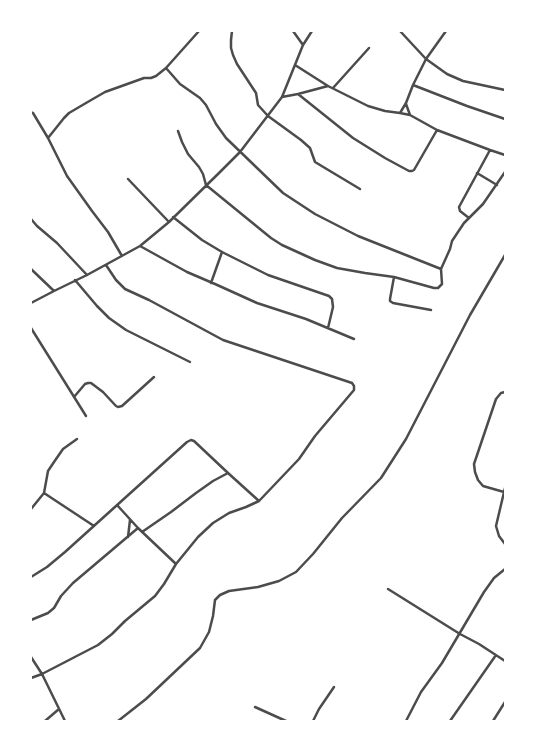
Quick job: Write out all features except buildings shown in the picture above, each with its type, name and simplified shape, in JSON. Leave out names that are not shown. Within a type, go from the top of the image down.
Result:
[{"type":"street","points":[[48,138],[69,113],[105,92],[144,78],[152,78],[156,76],[166,68],[199,31]]},
{"type":"street","points":[[232,31],[231,48],[233,55],[237,64],[256,93],[258,105],[268,116],[310,148],[315,162],[360,189]]},
{"type":"street","points":[[293,31],[303,45]]},
{"type":"street","points":[[31,303],[140,246],[169,222],[240,152],[268,116],[282,97],[303,45],[312,31]]},
{"type":"street","points":[[400,31],[426,59],[447,74],[464,81],[505,90]]},
{"type":"street","points":[[400,113],[406,103],[412,85],[426,59],[446,31]]},
{"type":"street","points":[[333,88],[369,48]]},
{"type":"street","points":[[295,65],[328,86],[368,106],[410,115],[437,130],[505,155]]},
{"type":"street","points":[[166,68],[180,84],[200,98],[206,105],[216,124],[226,138],[283,193],[316,214],[358,236],[442,270]]},
{"type":"street","points":[[412,85],[505,119]]},
{"type":"street","points":[[282,97],[328,86]]},
{"type":"street","points":[[298,94],[353,138],[409,171],[414,170],[437,130]]},
{"type":"street","points":[[406,103],[410,115]]},
{"type":"street","points":[[31,112],[48,138],[68,176],[108,232],[122,256]]},
{"type":"street","points":[[178,131],[188,154],[203,174],[206,185],[270,238],[282,246],[337,268],[365,274],[394,277],[438,288],[442,284],[442,270],[452,242],[464,223],[483,204],[505,172]]},
{"type":"street","points":[[469,218],[460,211],[459,207],[490,150]]},
{"type":"street","points":[[477,173],[497,185]]},
{"type":"street","points":[[128,179],[169,222]]},
{"type":"street","points":[[173,217],[202,240],[222,252],[268,275],[329,296],[332,299],[333,307],[328,328]]},
{"type":"street","points":[[31,219],[87,275]]},
{"type":"street","points":[[140,246],[188,272],[257,303],[306,319],[354,339]]},
{"type":"street","points":[[210,282],[222,252]]},
{"type":"street","points":[[118,721],[146,699],[200,648],[209,632],[215,600],[220,595],[230,591],[258,587],[279,581],[296,572],[313,554],[342,518],[381,478],[406,439],[467,322],[505,255]]},
{"type":"street","points":[[31,678],[42,674],[98,645],[155,596],[176,564],[198,537],[212,523],[229,513],[259,501],[298,459],[315,436],[354,390],[352,383],[223,340],[149,300],[125,289],[116,280],[106,265]]},
{"type":"street","points":[[31,269],[54,290]]},
{"type":"street","points":[[394,277],[390,302],[431,310]]},
{"type":"street","points":[[75,280],[109,318],[126,330],[190,362]]},
{"type":"street","points":[[31,328],[86,416]]},
{"type":"street","points":[[74,397],[85,384],[91,382],[118,407],[122,406],[154,377]]},
{"type":"street","points":[[504,492],[483,486],[478,480],[474,464],[496,399],[501,393],[505,392]]},
{"type":"street","points":[[31,510],[44,493],[48,471],[63,449],[77,439]]},
{"type":"street","points":[[31,577],[59,557],[191,440],[194,441],[259,501]]},
{"type":"street","points":[[142,532],[196,492],[228,473]]},
{"type":"street","points":[[505,488],[496,526],[499,536],[505,544]]},
{"type":"street","points":[[44,493],[94,526]]},
{"type":"street","points":[[117,505],[142,532],[176,564]]},
{"type":"street","points":[[128,537],[130,520]]},
{"type":"street","points":[[31,620],[48,613],[54,608],[61,596],[73,583],[138,528]]},
{"type":"street","points":[[406,721],[420,692],[442,663],[484,592],[494,578],[505,569]]},
{"type":"street","points":[[388,589],[505,660]]},
{"type":"street","points":[[450,721],[496,654]]},
{"type":"street","points":[[31,657],[42,674],[65,721]]},
{"type":"street","points":[[313,721],[322,703],[334,687]]},
{"type":"street","points":[[493,721],[505,702]]},
{"type":"street","points":[[255,707],[286,721]]},
{"type":"street","points":[[45,721],[59,710]]}]
